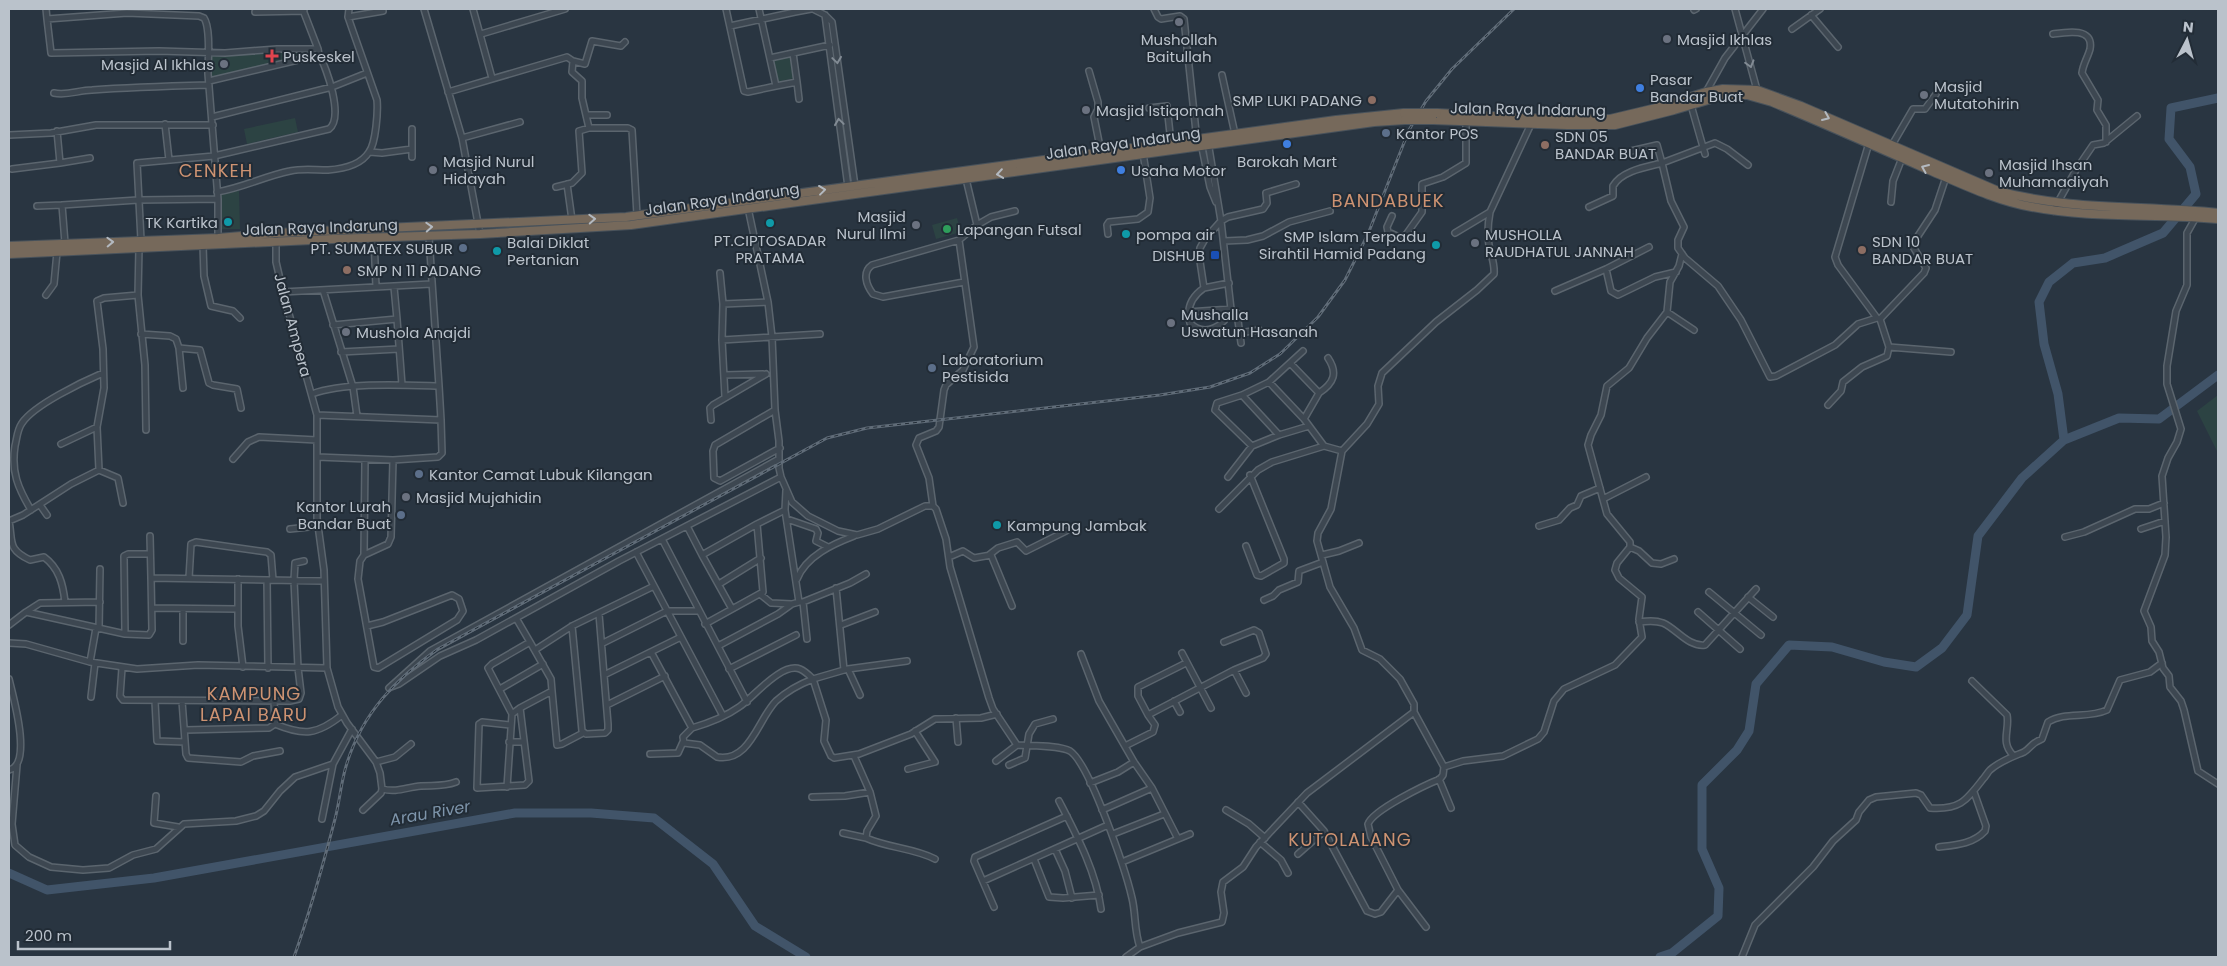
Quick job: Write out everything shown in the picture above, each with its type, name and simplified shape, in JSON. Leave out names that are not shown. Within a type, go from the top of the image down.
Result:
[{"type":"highway","name":"Jalan Raya Indarung","points":[[1461,119],[1610,119],[1652,109],[1706,92],[1723,89],[1757,90],[1998,191],[2058,203],[2102,208],[2167,208],[2218,219]]},
{"type":"highway","name":"Jalan Raya Indarung","points":[[9,246],[20,249],[58,252],[77,247],[187,242],[276,233],[478,225],[637,215],[747,199],[975,174],[1171,144],[1202,142],[1235,134],[1374,122],[1405,116],[1435,116],[1531,124],[1615,125],[1724,95],[1747,95],[1772,102],[1946,177],[2005,200],[2053,211],[2101,214],[2218,213]]},
{"type":"highway","name":"Jalan Raya Indarung","points":[[1107,154],[1143,153],[1202,142],[1307,128]]},
{"type":"highway","name":"Jalan Raya Indarung","points":[[187,242],[203,245],[429,237],[631,225],[966,179],[975,174]]},
{"type":"highway","points":[[454,226],[454,235]]},
{"type":"highway","name":"Jalan Raya Indarung","points":[[9,254],[20,249],[64,243],[77,247]]},
{"type":"street","points":[[46,9],[51,53],[159,50],[208,54],[319,52]]},
{"type":"street","points":[[217,192],[233,189],[270,175],[292,170],[344,168],[364,158],[370,152],[378,106],[348,17],[349,9]]},
{"type":"street","points":[[424,9],[462,138],[480,234]]},
{"type":"street","points":[[473,9],[492,78]]},
{"type":"street","points":[[481,34],[564,9]]},
{"type":"street","points":[[726,9],[744,91],[748,92],[797,82]]},
{"type":"street","points":[[759,9],[776,86]]},
{"type":"street","points":[[730,26],[762,20],[795,10],[812,9],[825,15],[832,22],[852,187]]},
{"type":"street","points":[[1154,9],[1161,20],[1180,16],[1184,19],[1202,142],[1224,240],[1229,283],[1231,309],[1219,325],[1205,330],[1194,328],[1190,323],[1188,312],[1194,296],[1204,288],[1229,283]]},
{"type":"street","points":[[1735,9],[1757,90]]},
{"type":"street","points":[[1706,92],[1717,69],[1763,9]]},
{"type":"street","points":[[1792,29],[1820,9]]},
{"type":"street","points":[[146,430],[145,365],[138,294],[140,244],[137,163],[214,156],[329,129],[334,124],[332,87],[304,10],[255,12]]},
{"type":"street","points":[[348,17],[383,11]]},
{"type":"street","points":[[47,19],[127,14],[199,16],[206,21],[218,199],[218,238]]},
{"type":"street","points":[[825,15],[852,187]]},
{"type":"street","points":[[1811,15],[1838,47]]},
{"type":"street","points":[[2053,34],[2075,31],[2084,34],[2089,41],[2090,48],[2082,72],[2098,100],[2097,110],[2106,125],[2106,142]]},
{"type":"street","points":[[448,92],[567,57],[573,61],[585,64],[592,42],[621,46],[624,42]]},
{"type":"street","points":[[770,58],[835,44]]},
{"type":"street","points":[[54,94],[69,94],[86,90],[209,83],[319,52]]},
{"type":"street","points":[[793,53],[799,98]]},
{"type":"street","points":[[573,61],[573,73],[582,81],[582,98],[589,128]]},
{"type":"street","points":[[1089,71],[1098,102],[1098,109],[1094,117],[1107,154]]},
{"type":"street","points":[[212,117],[332,87],[367,72]]},
{"type":"street","points":[[1222,75],[1235,134]]},
{"type":"street","points":[[1892,145],[1912,109],[1925,109],[1936,94]]},
{"type":"street","points":[[1692,105],[1705,154]]},
{"type":"street","points":[[1149,108],[1166,106],[1171,144]]},
{"type":"street","points":[[586,116],[607,115]]},
{"type":"street","points":[[2053,211],[2093,145],[2106,142],[2137,116]]},
{"type":"street","points":[[1392,216],[1387,226],[1388,232],[1399,237],[1406,236],[1422,212],[1422,184],[1443,177],[1466,163],[1461,119]]},
{"type":"street","points":[[462,138],[520,122]]},
{"type":"street","points":[[165,124],[169,160]]},
{"type":"street","points":[[1426,927],[1398,890],[1371,838],[1368,824],[1373,816],[1412,792],[1439,779],[1443,775],[1444,767],[1414,712],[1414,704],[1400,679],[1380,660],[1362,650],[1354,628],[1330,587],[1317,542],[1318,533],[1331,509],[1342,451],[1367,424],[1377,409],[1380,399],[1379,379],[1387,366],[1494,274],[1494,261],[1489,245],[1488,227],[1490,212],[1531,124]]},
{"type":"street","points":[[9,134],[32,135],[96,125],[213,125]]},
{"type":"street","points":[[556,187],[574,181],[582,172],[579,131],[589,128],[628,128],[632,130],[637,215]]},
{"type":"street","points":[[412,129],[412,157]]},
{"type":"street","points":[[57,131],[60,163]]},
{"type":"street","points":[[1589,207],[1613,196],[1614,183],[1624,176],[1712,144],[1720,144],[1748,165]]},
{"type":"street","points":[[1828,405],[1841,391],[1842,382],[1862,367],[1887,356],[1889,347],[1878,318],[1838,265],[1835,257],[1869,144]]},
{"type":"street","points":[[1631,151],[1658,145],[1671,201],[1684,227],[1677,243],[1682,254],[1718,286],[1741,320],[1770,377],[1776,376],[1835,345],[1858,324],[1878,318],[1925,271],[1926,268],[1912,245],[1934,210],[1946,177]]},
{"type":"street","points":[[370,152],[382,154],[412,149]]},
{"type":"street","points":[[1108,234],[1109,222],[1138,219],[1148,212],[1150,198],[1143,153]]},
{"type":"street","points":[[12,169],[90,158]]},
{"type":"street","points":[[1891,202],[1893,181],[1902,158]]},
{"type":"street","points":[[966,179],[977,225]]},
{"type":"street","points":[[567,184],[572,220]]},
{"type":"street","points":[[1204,288],[1200,248],[1205,239],[1221,221],[1234,215],[1263,209],[1266,206],[1266,193],[1296,184]]},
{"type":"street","points":[[37,206],[138,200],[218,199]]},
{"type":"street","points":[[62,205],[64,243]]},
{"type":"street","points":[[748,208],[768,302],[781,477],[796,506],[808,516],[838,531],[857,536]]},
{"type":"street","points":[[964,282],[883,297],[873,294],[866,280],[866,271],[872,265],[959,240],[977,225],[991,217],[1015,211]]},
{"type":"street","points":[[1224,240],[1256,238],[1289,222],[1330,211]]},
{"type":"street","points":[[1455,233],[1490,212]]},
{"type":"street","points":[[2195,214],[2187,233],[2187,284],[2176,311],[2166,366],[2169,390],[2181,429],[2162,476],[2165,555],[2157,581],[2144,611],[2151,627],[2152,641],[2169,676],[2170,687],[2181,701],[2198,771],[2218,784]]},
{"type":"street","name":"Jalan Ampera","points":[[276,233],[276,262],[317,415],[317,518],[324,580],[327,668],[334,697],[342,715],[376,762]]},
{"type":"street","points":[[317,458],[393,460],[440,456],[442,453],[429,237]]},
{"type":"street","points":[[374,238],[376,287]]},
{"type":"street","points":[[959,240],[974,347],[963,370],[946,385],[939,427],[936,431],[919,438],[916,444],[929,478],[933,506],[938,512],[982,676],[997,714],[1017,745]]},
{"type":"street","points":[[203,245],[204,276],[210,304],[215,308],[237,312],[240,318]]},
{"type":"street","points":[[1555,291],[1606,269],[1649,247]]},
{"type":"street","points":[[46,295],[56,279],[58,252]]},
{"type":"street","points":[[1630,547],[1628,539],[1609,518],[1588,445],[1592,430],[1601,416],[1605,392],[1610,383],[1622,375],[1635,362],[1647,338],[1667,312],[1669,287],[1682,254]]},
{"type":"street","points":[[1606,269],[1611,291],[1618,295],[1655,277],[1676,272]]},
{"type":"street","points":[[720,273],[723,304],[722,340],[725,397]]},
{"type":"street","points":[[283,292],[431,284]]},
{"type":"street","points":[[394,287],[402,385]]},
{"type":"street","points":[[324,290],[353,387],[357,416]]},
{"type":"street","points":[[99,470],[97,428],[103,400],[103,349],[98,301],[104,298],[138,294]]},
{"type":"street","points":[[723,304],[768,302]]},
{"type":"street","points":[[1188,312],[1231,309],[1238,314],[1241,343]]},
{"type":"street","points":[[1667,312],[1694,330]]},
{"type":"street","points":[[334,324],[397,319]]},
{"type":"street","points":[[1239,333],[1259,330]]},
{"type":"street","points":[[141,334],[174,337],[179,348],[183,388]]},
{"type":"street","points":[[722,340],[820,334]]},
{"type":"street","points":[[1889,347],[1951,352]]},
{"type":"street","points":[[179,348],[200,350],[209,383],[213,386],[237,389],[241,408]]},
{"type":"street","points":[[341,352],[398,349]]},
{"type":"street","points":[[1252,446],[1215,410],[1217,403],[1268,382],[1303,351]]},
{"type":"street","points":[[1304,418],[1319,393],[1327,388],[1334,377],[1333,366],[1328,358]]},
{"type":"street","points":[[1290,363],[1319,393]]},
{"type":"street","points":[[31,510],[20,491],[20,486],[13,470],[16,439],[21,424],[27,417],[66,390],[103,373]]},
{"type":"street","points":[[724,375],[773,373]]},
{"type":"street","points":[[711,420],[711,407],[766,374]]},
{"type":"street","points":[[1268,382],[1304,418],[1324,446]]},
{"type":"street","points":[[312,394],[332,388],[402,385],[439,386]]},
{"type":"street","points":[[1242,394],[1279,435]]},
{"type":"street","points":[[776,410],[715,445],[713,451],[714,478],[720,481],[780,448]]},
{"type":"street","points":[[317,415],[441,420]]},
{"type":"street","points":[[1228,477],[1252,446],[1309,426]]},
{"type":"street","points":[[61,444],[97,428]]},
{"type":"street","points":[[233,459],[253,439],[272,437],[317,440]]},
{"type":"street","points":[[1219,509],[1250,475],[1272,462],[1324,446],[1342,451]]},
{"type":"street","points":[[779,459],[430,652],[389,688],[399,684],[436,658],[516,618],[662,538],[781,477]]},
{"type":"street","points":[[364,555],[365,460]]},
{"type":"street","points":[[367,626],[452,595],[457,597],[462,604],[463,611],[460,618],[378,668],[372,665],[358,578],[360,561],[364,555],[388,544],[391,537],[393,460]]},
{"type":"street","points":[[66,602],[62,583],[55,567],[44,557],[30,560],[11,544],[9,521],[40,505],[71,484],[99,470],[118,478],[124,503]]},
{"type":"street","points":[[1246,546],[1257,576],[1261,576],[1284,564],[1284,559],[1266,510],[1250,475]]},
{"type":"street","points":[[1602,499],[1646,477]]},
{"type":"street","points":[[786,488],[785,510],[807,639]]},
{"type":"street","points":[[1539,526],[1559,520],[1570,508],[1577,505],[1580,497],[1600,488]]},
{"type":"street","points":[[2064,537],[2084,532],[2135,509],[2149,509],[2164,503]]},
{"type":"street","points":[[40,505],[47,515]]},
{"type":"street","points":[[796,582],[800,572],[828,547],[878,529],[925,506],[933,506]]},
{"type":"street","points":[[702,555],[785,510]]},
{"type":"street","points":[[787,519],[816,529],[818,533],[816,540],[828,547]]},
{"type":"street","points":[[2141,529],[2165,521]]},
{"type":"street","points":[[705,624],[764,590],[757,524]]},
{"type":"street","points":[[290,529],[318,526]]},
{"type":"street","points":[[688,526],[732,608]]},
{"type":"street","points":[[949,558],[961,551],[974,558],[989,555],[998,548],[1017,542],[1026,551],[1066,531]]},
{"type":"street","points":[[26,612],[125,634],[150,634],[152,630],[150,536]]},
{"type":"street","points":[[662,538],[747,702]]},
{"type":"street","points":[[189,578],[191,544],[196,542],[267,552],[271,555],[268,668]]},
{"type":"street","points":[[1322,555],[1359,543]]},
{"type":"street","points":[[1630,547],[1640,551],[1652,564],[1661,564],[1674,559]]},
{"type":"street","points":[[1444,767],[1463,761],[1503,756],[1538,740],[1544,732],[1552,707],[1559,695],[1570,686],[1601,673],[1620,660],[1642,637],[1639,622],[1642,597],[1619,578],[1616,570],[1617,563],[1630,547]]},
{"type":"street","points":[[636,552],[723,716]]},
{"type":"street","points":[[125,634],[124,556],[128,554],[150,554]]},
{"type":"street","points":[[989,555],[992,556],[1012,606]]},
{"type":"street","points":[[718,584],[761,558]]},
{"type":"street","points":[[122,668],[120,696],[122,699],[156,701],[290,701],[300,698],[294,580],[295,563],[304,561]]},
{"type":"street","points":[[1264,600],[1273,596],[1279,590],[1298,582],[1298,573],[1301,569],[1323,562]]},
{"type":"street","points":[[91,697],[100,602],[100,569]]},
{"type":"street","points":[[760,594],[772,603],[792,604],[836,588],[866,574]]},
{"type":"street","points":[[151,578],[324,580]]},
{"type":"street","points":[[238,579],[238,609],[243,667]]},
{"type":"street","points":[[535,650],[572,626],[654,586]]},
{"type":"street","points":[[836,588],[846,669],[860,696]]},
{"type":"street","points":[[1639,622],[1653,621],[1664,623],[1686,639],[1700,646],[1707,644],[1756,589]]},
{"type":"street","points":[[1709,592],[1761,635]]},
{"type":"street","points":[[1748,598],[1772,617]]},
{"type":"street","points":[[9,626],[40,603],[100,602]]},
{"type":"street","points":[[718,646],[778,614],[792,604]]},
{"type":"street","points":[[152,608],[238,609]]},
{"type":"street","points":[[183,609],[183,641]]},
{"type":"street","points":[[603,643],[667,611],[699,611]]},
{"type":"street","points":[[840,625],[875,612]]},
{"type":"street","points":[[1698,612],[1740,649]]},
{"type":"street","points":[[516,618],[551,680],[557,744],[562,744],[584,733],[608,731],[600,614]]},
{"type":"street","points":[[572,626],[581,726],[584,733]]},
{"type":"street","points":[[1148,715],[1234,670],[1264,658],[1266,652],[1259,633],[1254,630],[1224,642]]},
{"type":"street","points":[[729,669],[796,635]]},
{"type":"street","points":[[604,675],[681,637]]},
{"type":"street","points":[[507,787],[512,714],[500,689],[489,673],[489,666],[530,642]]},
{"type":"street","points":[[9,643],[26,644],[93,663],[122,668],[137,669],[198,665],[327,668]]},
{"type":"street","points":[[651,652],[692,728]]},
{"type":"street","points":[[1182,653],[1211,708]]},
{"type":"street","points":[[1081,654],[1099,701],[1134,762],[1152,788],[1178,839]]},
{"type":"street","points":[[683,742],[700,745],[717,757],[732,756],[748,744],[765,715],[777,700],[792,688],[813,679],[846,669],[908,662]]},
{"type":"street","points":[[1125,746],[1153,732],[1155,725],[1138,696],[1138,687],[1186,663]]},
{"type":"street","points":[[1742,957],[1755,925],[1814,867],[1833,840],[1856,820],[1859,812],[1869,800],[1876,797],[1919,794],[1927,806],[1935,809],[1963,803],[1974,792],[1988,772],[2013,755],[2025,751],[2032,743],[2042,739],[2046,724],[2050,720],[2067,716],[2081,717],[2107,710],[2120,680],[2150,672],[2162,663]]},
{"type":"street","points":[[500,689],[543,664]]},
{"type":"street","points":[[650,754],[678,753],[684,735],[692,728],[723,716],[747,702],[763,685],[791,670],[800,669],[813,679],[825,713],[826,728],[824,741],[831,756],[834,758],[854,756],[915,731],[935,719],[981,718],[997,714]]},
{"type":"street","points":[[1234,670],[1246,692]]},
{"type":"street","points":[[607,705],[664,676]]},
{"type":"street","points":[[9,679],[15,704],[20,741],[20,757],[16,765],[11,815],[15,845],[41,864],[60,869],[109,868],[133,855],[156,849],[178,828],[188,823],[236,821],[256,816],[264,811],[280,791],[295,777],[334,764]]},
{"type":"street","points":[[1972,680],[2006,714],[2008,721],[2005,736],[2008,750],[2013,755]]},
{"type":"street","points":[[512,714],[552,691]]},
{"type":"street","points":[[274,700],[275,724]]},
{"type":"street","points":[[156,701],[157,741],[185,742]]},
{"type":"street","points":[[182,701],[186,756],[194,759],[241,762],[258,754],[280,752]]},
{"type":"street","points":[[1174,702],[1180,712]]},
{"type":"street","points":[[511,725],[482,722],[478,724],[476,786],[478,789],[525,785],[529,781],[520,708]]},
{"type":"street","points":[[1126,957],[1140,947],[1178,933],[1222,922],[1224,913],[1221,886],[1223,882],[1243,867],[1263,840],[1298,802],[1359,752],[1414,712]]},
{"type":"street","points":[[275,724],[293,732],[308,732],[328,724],[342,715]]},
{"type":"street","points":[[956,718],[958,742]]},
{"type":"street","points":[[1009,765],[1025,758],[1030,729],[1035,724],[1052,719]]},
{"type":"street","points":[[185,730],[269,728],[275,724]]},
{"type":"street","points":[[322,820],[334,764],[352,729]]},
{"type":"street","points":[[908,769],[935,762],[915,731]]},
{"type":"street","points":[[509,742],[524,742]]},
{"type":"street","points":[[363,810],[376,800],[382,789],[376,762],[395,757],[411,744]]},
{"type":"street","points":[[996,761],[1017,745],[1068,750],[1077,758],[1102,810],[1122,862],[1132,899],[1140,947]]},
{"type":"street","points":[[854,756],[870,792],[876,816],[867,831],[866,838]]},
{"type":"street","points":[[1090,783],[1118,772],[1134,762]]},
{"type":"street","points":[[9,770],[16,765]]},
{"type":"street","points":[[1439,779],[1451,808]]},
{"type":"street","points":[[382,789],[396,791],[419,786],[441,786],[456,782]]},
{"type":"street","points":[[1102,810],[1152,788]]},
{"type":"street","points":[[812,797],[844,796],[870,792]]},
{"type":"street","points":[[1939,847],[1962,844],[1976,838],[1985,831],[1986,826],[1974,792]]},
{"type":"street","points":[[156,796],[154,823],[178,828]]},
{"type":"street","points":[[1059,801],[1084,853],[1102,909]]},
{"type":"street","points":[[1298,802],[1324,831],[1367,911],[1375,914],[1381,912],[1398,890]]},
{"type":"street","points":[[1226,810],[1249,824],[1281,860],[1288,873]]},
{"type":"street","points":[[1112,834],[1164,814]]},
{"type":"street","points":[[994,906],[974,861],[975,857],[1067,816]]},
{"type":"street","points":[[983,881],[1108,825]]},
{"type":"street","points":[[1298,854],[1324,831]]},
{"type":"street","points":[[843,833],[910,851],[918,851],[935,859]]},
{"type":"street","points":[[1122,862],[1190,834]]},
{"type":"street","points":[[1055,849],[1065,872],[1072,898]]},
{"type":"street","points":[[1034,859],[1050,897],[1072,898],[1099,895]]},
{"type":"green space","points":[[316,50],[321,58],[210,77],[209,56]]},
{"type":"green space","points":[[790,56],[795,78],[777,82],[772,59]]},
{"type":"green space","points":[[295,118],[298,132],[247,144],[244,129]]},
{"type":"green space","points":[[239,191],[240,229],[221,229],[221,192]]},
{"type":"green space","name":"Lapangan Futsal","points":[[957,218],[961,232],[936,239],[932,225]]},
{"type":"green space","points":[[2218,395],[2218,453],[2197,411]]},
{"type":"waterway","points":[[2064,440],[2058,394],[2044,344],[2039,302],[2049,282],[2073,263],[2105,258],[2163,233],[2196,194],[2190,167],[2169,139],[2171,108],[2218,98]]},
{"type":"waterway","points":[[1660,957],[1672,953],[1718,916],[1719,888],[1702,849],[1702,785],[1737,750],[1749,731],[1756,684],[1789,645],[1832,647],[1884,662],[1916,667],[1942,648],[1967,615],[1978,536],[2022,478],[2064,440],[2119,418],[2159,419],[2218,375]]},
{"type":"waterway","name":"Arau River","points":[[9,873],[47,890],[154,878],[515,813],[591,813],[654,818],[713,864],[755,926],[806,957]]},
{"type":"railway","points":[[294,957],[321,871],[337,812],[345,770],[354,745],[362,728],[383,698],[408,672],[423,660],[438,649],[827,438],[867,428],[1160,395],[1210,387],[1250,373],[1280,354],[1318,317],[1345,280],[1368,234],[1409,130],[1426,101],[1452,69],[1514,9]]},
{"type":"place","name":"Mushollah Baitullah","points":[[1179,22]]},
{"type":"place","name":"Masjid Ikhlas","points":[[1667,39]]},
{"type":"place","name":"Puskeskel","points":[[272,56]]},
{"type":"place","name":"Masjid Al Ikhlas","points":[[224,64]]},
{"type":"place","name":"Pasar Bandar Buat","points":[[1640,88]]},
{"type":"place","name":"Masjid Mutatohirin","points":[[1924,95]]},
{"type":"place","name":"SMP LUKI PADANG","points":[[1372,100]]},
{"type":"place","name":"Masjid Istiqomah","points":[[1086,110]]},
{"type":"place","name":"Kantor POS","points":[[1386,133]]},
{"type":"place","name":"Barokah Mart","points":[[1287,144]]},
{"type":"place","name":"SDN 05 BANDAR BUAT","points":[[1545,145]]},
{"type":"place","name":"Masjid Nurul Hidayah","points":[[433,170]]},
{"type":"place","name":"Usaha Motor","points":[[1121,170]]},
{"type":"place","name":"Masjid Ihsan Muhamadiyah","points":[[1989,173]]},
{"type":"place","name":"TK Kartika","points":[[228,222]]},
{"type":"place","name":"PT.CIPTOSADAR PRATAMA","points":[[770,223]]},
{"type":"place","name":"Masjid Nurul Ilmi","points":[[916,225]]},
{"type":"place","name":"Lapangan Futsal","points":[[947,229]]},
{"type":"place","name":"pompa air","points":[[1126,234]]},
{"type":"place","name":"MUSHOLLA RAUDHATUL JANNAH","points":[[1475,243]]},
{"type":"place","name":"SMP Islam Terpadu Sirahtil Hamid Padang","points":[[1436,245]]},
{"type":"place","name":"PT. SUMATEX SUBUR","points":[[463,248]]},
{"type":"place","name":"SDN 10 BANDAR BUAT","points":[[1862,250]]},
{"type":"place","name":"Balai Diklat Pertanian","points":[[497,251]]},
{"type":"place","name":"DISHUB","points":[[1215,255]]},
{"type":"place","name":"SMP N 11 PADANG","points":[[347,270]]},
{"type":"place","name":"Mushalla Uswatun Hasanah","points":[[1171,323]]},
{"type":"place","name":"Mushola Anajdi","points":[[346,332]]},
{"type":"place","name":"Laboratorium Pestisida","points":[[932,368]]},
{"type":"place","name":"Kantor Camat Lubuk Kilangan","points":[[419,474]]},
{"type":"place","name":"Masjid Mujahidin","points":[[406,497]]},
{"type":"place","name":"Kantor Lurah Bandar Buat","points":[[401,515]]},
{"type":"place","name":"Kampung Jambak","points":[[997,525]]},
{"type":"district","name":"CENKEH","points":[[216,170]]},
{"type":"district","name":"BANDABUEK","points":[[1388,200]]},
{"type":"district","name":"KAMPUNG LAPAI BARU","points":[[254,703]]},
{"type":"district","name":"KUTOLALANG","points":[[1350,839]]}]
